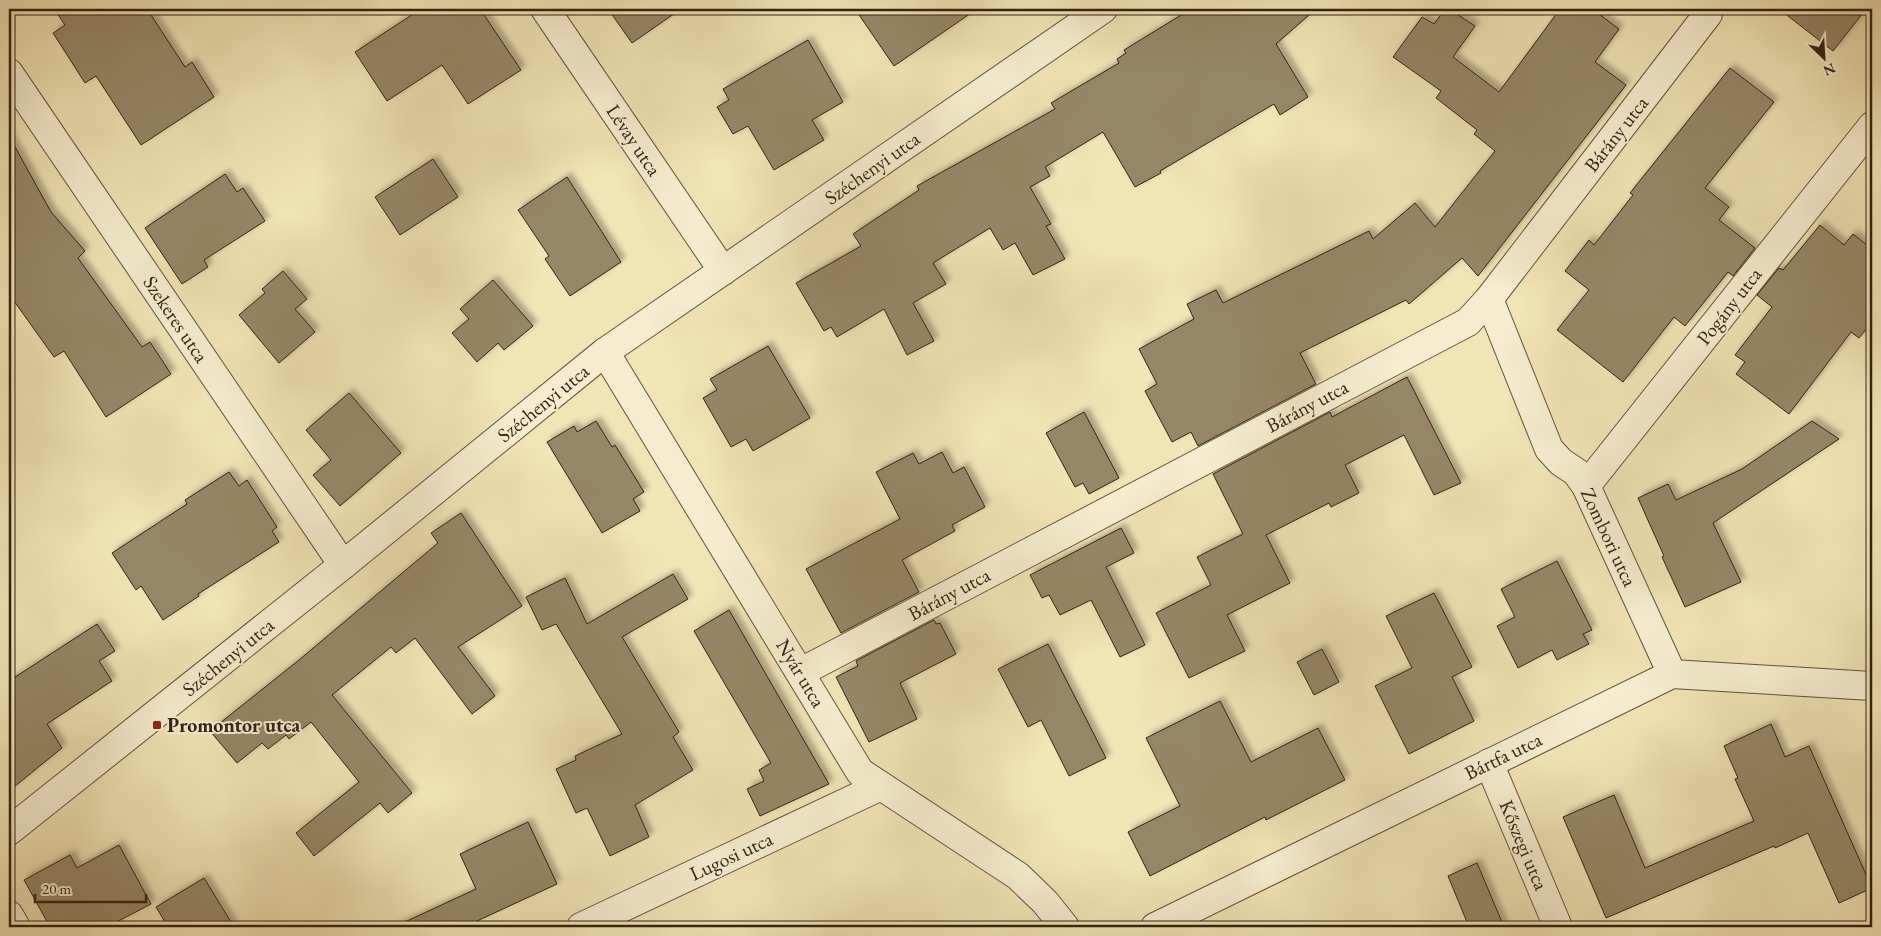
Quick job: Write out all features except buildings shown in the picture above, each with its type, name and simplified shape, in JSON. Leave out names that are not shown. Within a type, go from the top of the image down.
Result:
[{"type":"street","name":"Lévay utca","points":[[545,9],[724,271]]},
{"type":"street","name":"Széchenyi utca","points":[[9,831],[343,565],[605,352],[1103,9]]},
{"type":"street","name":"Bárány utca","points":[[800,672],[1468,322],[1489,299],[1708,14]]},
{"type":"street","name":"Szekeres utca","points":[[9,73],[343,565]]},
{"type":"street","name":"Pogány utca","points":[[1586,486],[1872,126]]},
{"type":"street","name":"Zombori utca","points":[[1489,299],[1549,448],[1560,462],[1576,472],[1586,486],[1672,674]]},
{"type":"street","name":"Nyár utca","points":[[605,352],[860,772],[1018,876],[1045,902],[1065,927]]},
{"type":"street","name":"Bártfa utca","points":[[1154,927],[1672,674],[1872,686]]},
{"type":"street","name":"Kőszegi utca","points":[[1489,763],[1558,927]]},
{"type":"street","name":"Lugosi utca","points":[[582,927],[881,786]]},
{"type":"street","points":[[9,915],[16,927]]},
{"type":"place","name":"Promontor utca","points":[[157,725]]}]
